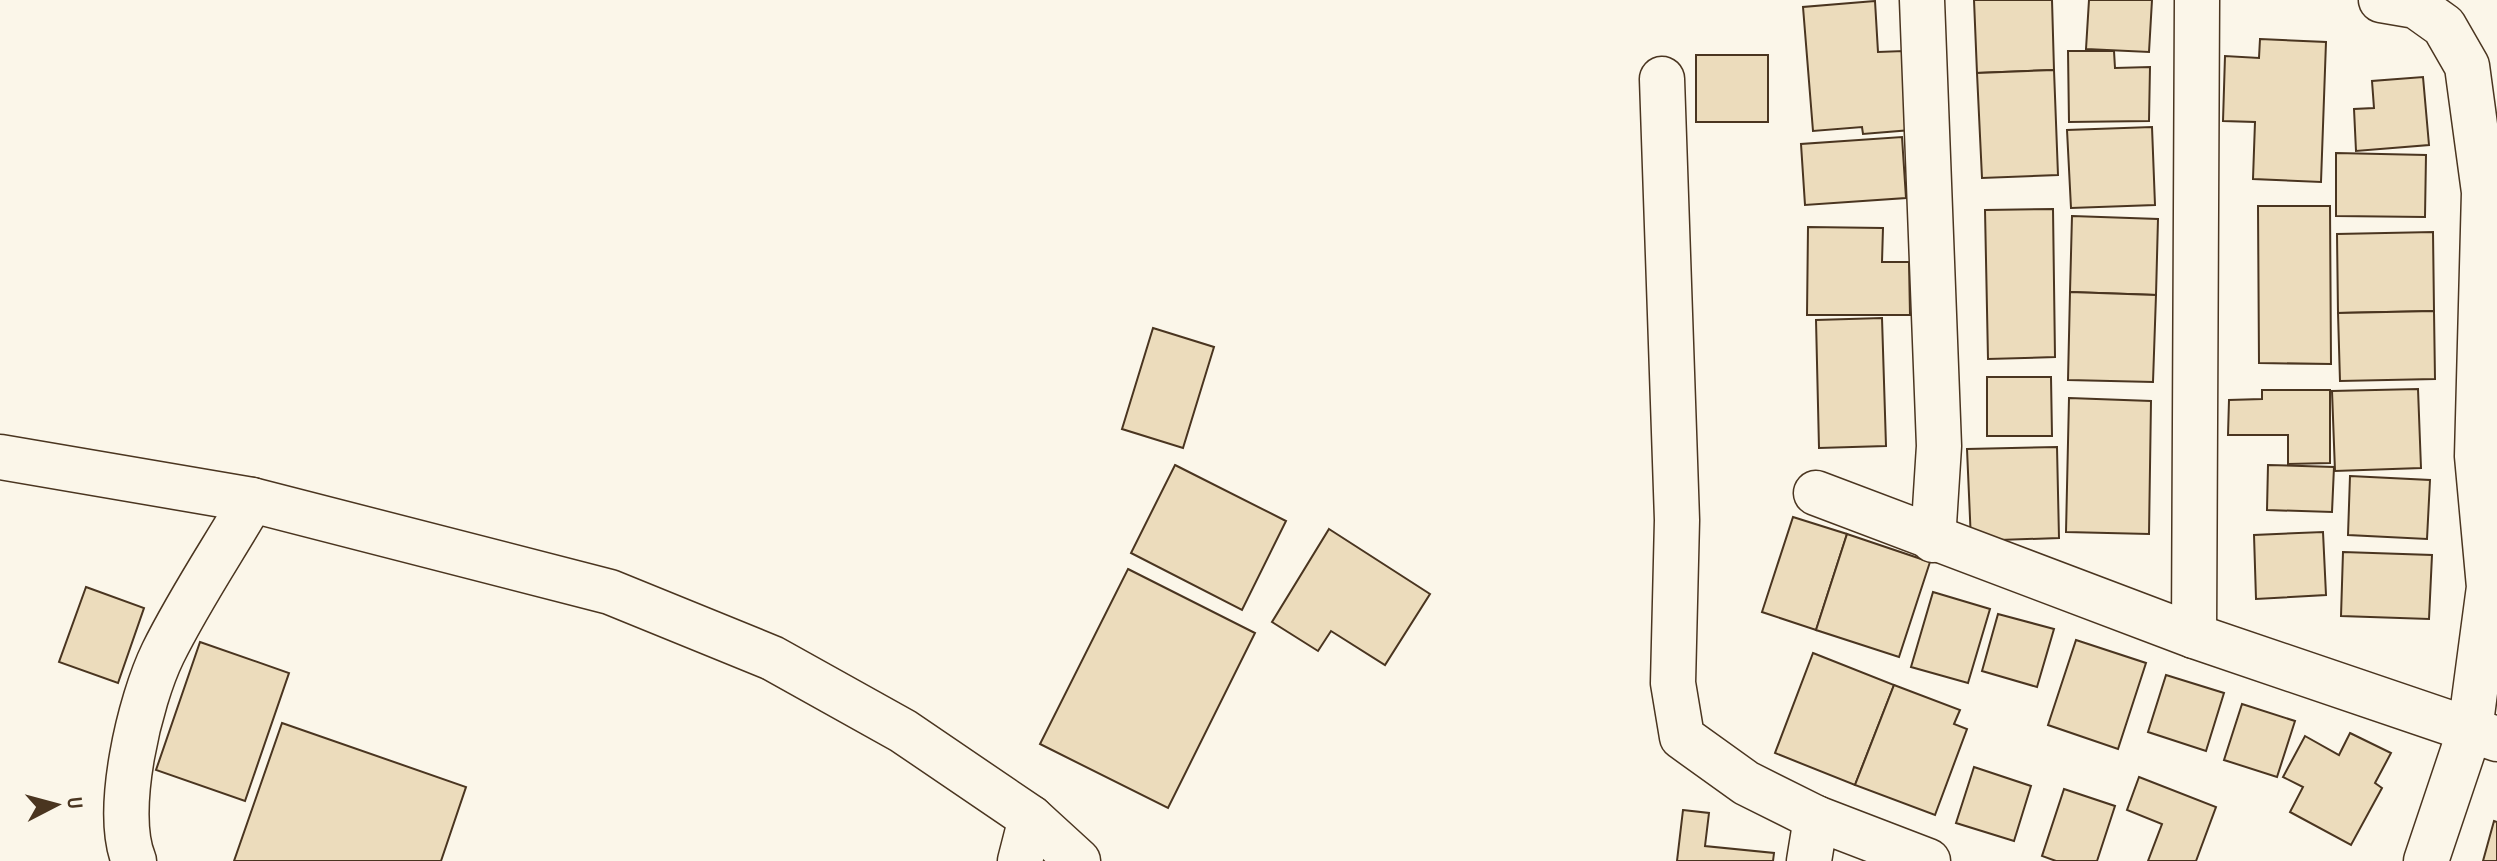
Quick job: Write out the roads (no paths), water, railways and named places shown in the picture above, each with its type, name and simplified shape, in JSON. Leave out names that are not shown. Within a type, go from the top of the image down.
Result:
[{"type":"street","points":[[1922,0],[1939,446],[1933,540]]},
{"type":"street","points":[[2194,636],[2197,0]]},
{"type":"street","points":[[2381,0],[2416,6],[2444,26],[2467,66],[2491,196],[2477,456],[2493,582],[2484,735],[2426,861]]},
{"type":"street","points":[[1662,79],[1677,520],[1673,683],[1682,737],[1746,783],[1816,818],[1928,861]]},
{"type":"street","points":[[0,457],[252,500],[610,592],[772,658],[903,731],[1031,818],[1078,861]]},
{"type":"street","points":[[1816,493],[1933,540],[2194,636],[2484,735]]},
{"type":"street","points":[[134,861],[126,797],[137,732],[153,681],[162,655],[252,500]]},
{"type":"street","points":[[1020,861],[1031,818]]},
{"type":"street","points":[[1809,861],[1816,818]]}]
